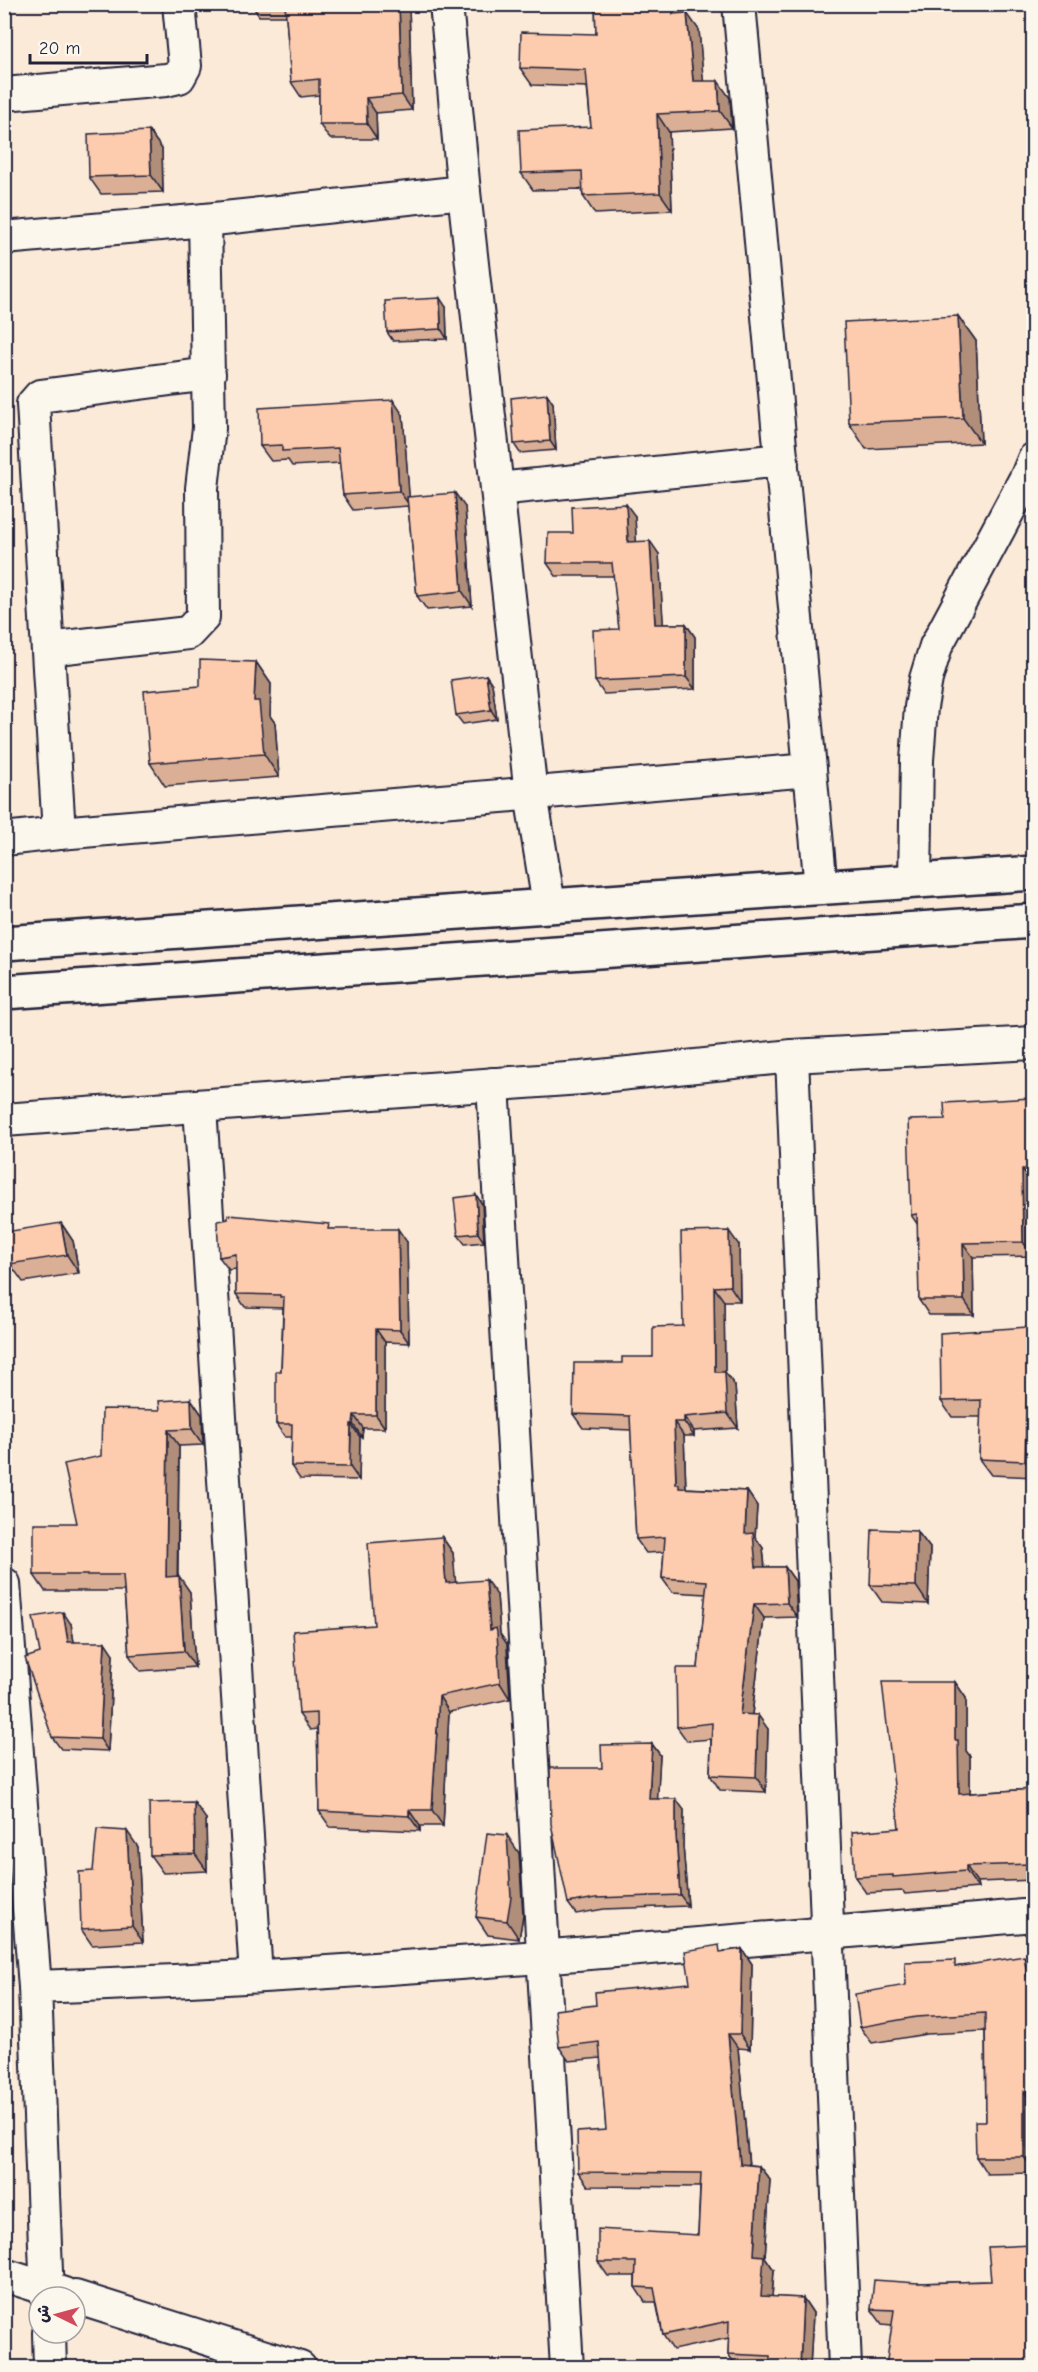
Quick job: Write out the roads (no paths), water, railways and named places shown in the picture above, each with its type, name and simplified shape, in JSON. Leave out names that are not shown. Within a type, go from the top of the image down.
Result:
[{"type":"highway","points":[[4,943],[1034,873]]},
{"type":"highway","points":[[4,992],[1034,921]]},
{"type":"street","points":[[4,94],[179,77],[185,66],[179,4]]},
{"type":"street","points":[[446,4],[464,192],[531,794],[549,905]]},
{"type":"street","points":[[739,4],[821,888]]},
{"type":"street","points":[[4,238],[205,220],[464,192]]},
{"type":"street","points":[[48,649],[188,633],[203,617],[202,488],[209,428],[205,220]]},
{"type":"street","points":[[59,833],[32,411],[35,399],[40,396],[209,374]]},
{"type":"street","points":[[497,489],[782,460]]},
{"type":"street","points":[[915,880],[917,760],[921,707],[926,680],[936,646],[1031,467]]},
{"type":"street","points":[[4,839],[810,770]]},
{"type":"street","points":[[4,1120],[581,1078],[792,1056],[1034,1043]]},
{"type":"street","points":[[792,1056],[826,1933],[846,2367]]},
{"type":"street","points":[[493,1084],[567,2367]]},
{"type":"street","points":[[200,1107],[256,1976]]},
{"type":"street","points":[[5,1604],[60,2285]]},
{"type":"street","points":[[35,1987],[256,1976],[543,1956],[1034,1915]]},
{"type":"street","points":[[4,2274],[34,2285]]},
{"type":"street","points":[[87,2303],[292,2366]]},
{"type":"street","points":[[49,2345],[50,2367]]}]
